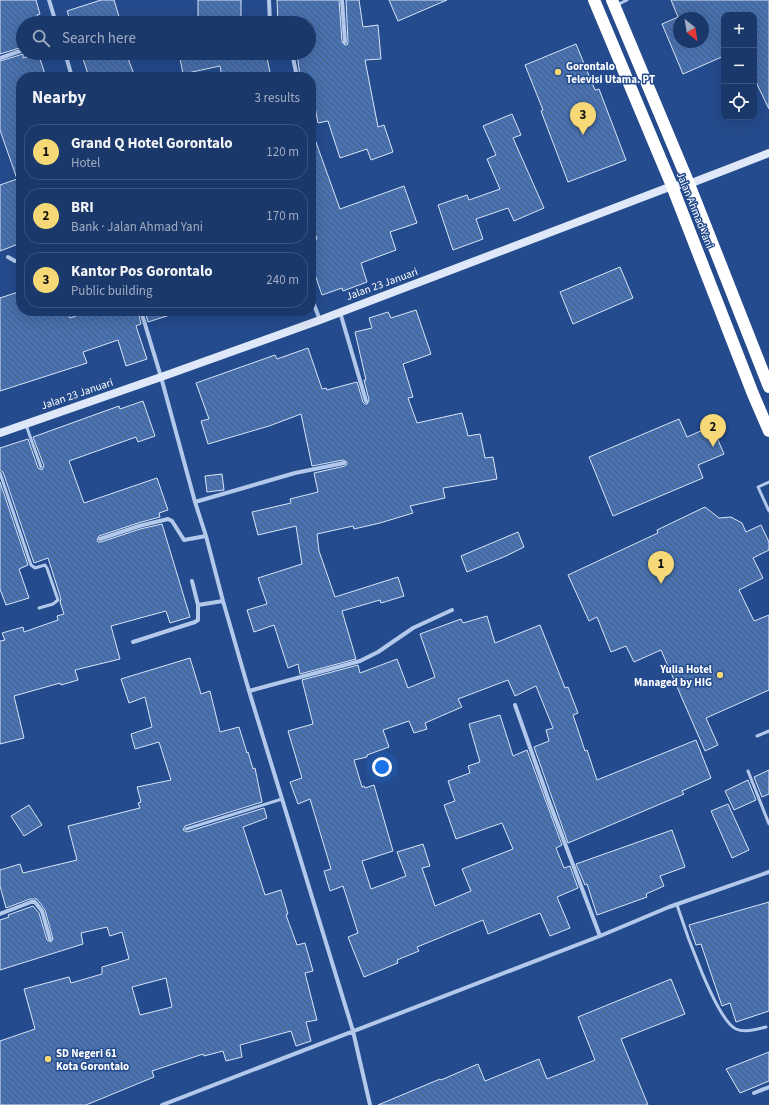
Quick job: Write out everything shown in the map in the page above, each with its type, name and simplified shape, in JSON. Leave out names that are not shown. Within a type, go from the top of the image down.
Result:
[{"type":"highway","name":"Jalan Ahmad Yani","points":[[605,6],[689,184],[769,387]]},
{"type":"highway","name":"Jalan Ahmad Yani","points":[[605,6],[672,186],[769,431]]},
{"type":"highway","points":[[735,347],[752,345]]},
{"type":"street","points":[[49,0],[54,16]]},
{"type":"street","points":[[269,0],[270,16]]},
{"type":"street","points":[[342,0],[345,42]]},
{"type":"street","points":[[0,58],[16,52]]},
{"type":"street","points":[[67,60],[71,72]]},
{"type":"street","points":[[293,60],[295,72]]},
{"type":"street","name":"Jalan 23 Januari","points":[[0,433],[320,320],[672,186],[689,184],[769,153]]},
{"type":"street","points":[[8,257],[16,261]]},
{"type":"street","points":[[316,310],[320,320]]},
{"type":"street","points":[[340,312],[366,401]]},
{"type":"street","points":[[143,316],[249,691],[353,1031],[370,1105]]},
{"type":"street","points":[[195,502],[295,473],[344,463]]},
{"type":"street","points":[[100,539],[139,526],[168,519],[172,521],[184,540],[206,536]]},
{"type":"street","points":[[133,642],[198,620],[198,605],[192,581]]},
{"type":"street","points":[[198,605],[223,601]]},
{"type":"street","points":[[249,691],[360,661],[378,652],[413,628],[452,610]]},
{"type":"street","points":[[515,704],[550,804],[600,936]]},
{"type":"street","points":[[162,1105],[600,936],[669,907],[769,872]]},
{"type":"street","points":[[0,914],[31,902],[35,902],[42,911],[50,938]]},
{"type":"street","points":[[754,1093],[769,1087]]},
{"type":"lane","points":[[605,6],[627,0]]},
{"type":"lane","points":[[26,424],[41,467]]},
{"type":"lane","points":[[0,473],[31,565],[35,568],[45,565],[58,600],[53,604],[40,608]]},
{"type":"lane","points":[[769,482],[758,487],[769,511]]},
{"type":"lane","points":[[757,736],[769,731]]},
{"type":"lane","points":[[748,771],[769,824]]},
{"type":"lane","points":[[186,829],[282,799]]},
{"type":"lane","points":[[677,904],[694,957],[714,998],[728,1022],[737,1030],[744,1031],[766,1027]]},
{"type":"building","points":[[0,0],[36,0],[40,14],[37,16],[16,16],[16,49],[0,54]]},
{"type":"building","points":[[101,0],[114,0],[119,16],[69,16],[67,11]]},
{"type":"building","points":[[198,0],[241,0],[241,16],[198,16]]},
{"type":"building","points":[[277,0],[339,0],[342,42],[347,45],[346,0],[359,0],[363,27],[378,25],[381,59],[365,60],[378,127],[384,125],[393,152],[371,160],[367,149],[340,158],[328,121],[318,123],[316,112],[316,72],[299,72],[298,60],[316,60],[316,16],[278,16]]},
{"type":"building","points":[[389,0],[447,0],[398,21]]},
{"type":"building","points":[[671,0],[769,0],[769,109],[757,84],[757,12],[721,12],[721,57],[683,74],[662,24],[673,19],[673,48],[709,48],[709,12],[676,12]]},
{"type":"building","points":[[576,44],[595,90],[599,89],[626,160],[568,182],[541,111],[543,110],[525,65]]},
{"type":"building","points":[[16,56],[16,60],[40,60],[44,72],[16,72],[16,176],[0,130],[0,61]]},
{"type":"building","points":[[83,60],[129,60],[133,72],[87,72]]},
{"type":"building","points":[[180,60],[267,60],[270,72],[221,72],[220,66],[192,72],[183,72]]},
{"type":"building","points":[[512,114],[521,135],[513,138],[544,208],[514,221],[508,208],[476,219],[483,239],[453,250],[438,205],[467,195],[469,200],[500,189],[487,159],[496,155],[483,126]]},
{"type":"building","points":[[316,142],[340,209],[404,186],[417,223],[390,232],[396,250],[361,263],[367,282],[343,291],[342,288],[322,295],[316,278]]},
{"type":"building","points":[[16,179],[16,245],[0,251],[0,185]]},
{"type":"building","points":[[620,267],[633,298],[573,324],[560,292]]},
{"type":"building","points":[[16,293],[16,316],[69,316],[70,318],[76,316],[139,316],[141,324],[136,326],[147,359],[126,366],[118,340],[83,352],[87,363],[0,391],[0,298]]},
{"type":"building","points":[[416,310],[431,354],[403,364],[413,397],[408,398],[417,423],[462,413],[468,436],[480,434],[485,458],[493,457],[497,479],[443,488],[445,498],[410,506],[413,513],[354,529],[353,526],[317,534],[319,551],[335,597],[398,577],[404,596],[381,603],[380,600],[342,611],[356,659],[300,674],[298,664],[288,668],[274,625],[254,632],[247,610],[267,604],[258,578],[302,564],[296,526],[258,535],[252,512],[291,503],[290,499],[318,492],[314,473],[345,466],[347,462],[343,460],[312,466],[301,414],[269,426],[208,444],[201,421],[209,419],[196,383],[275,355],[277,359],[308,348],[322,389],[326,388],[327,390],[357,382],[363,402],[367,404],[369,400],[364,380],[366,380],[355,332],[372,328],[369,318],[388,312],[391,318]]},
{"type":"building","points":[[146,316],[167,316],[148,322]]},
{"type":"building","points":[[143,401],[155,436],[138,442],[136,437],[69,461],[84,503],[157,478],[168,510],[159,513],[160,517],[99,536],[97,540],[98,542],[101,542],[140,529],[162,524],[190,617],[170,623],[166,611],[111,626],[120,659],[75,670],[78,680],[61,685],[60,683],[14,696],[24,738],[0,744],[0,641],[5,640],[2,633],[23,627],[24,632],[58,620],[57,616],[64,614],[60,602],[61,599],[48,558],[34,563],[3,472],[0,470],[0,448],[28,439],[38,468],[42,470],[44,466],[33,437],[119,406],[120,409]]},
{"type":"building","points":[[679,419],[687,437],[712,426],[724,454],[698,465],[703,478],[613,516],[589,457]]},
{"type":"building","points":[[222,474],[224,490],[207,492],[205,476]]},
{"type":"building","points":[[0,482],[28,565],[19,569],[29,598],[6,605],[0,589]]},
{"type":"building","points":[[705,507],[719,518],[731,517],[742,523],[746,532],[761,525],[769,542],[769,550],[753,558],[763,578],[739,590],[754,621],[769,615],[769,690],[706,718],[718,745],[705,751],[661,650],[634,662],[626,646],[611,652],[597,617],[589,621],[568,575],[658,533],[657,530]]},
{"type":"building","points":[[518,532],[524,547],[467,572],[461,556]]},
{"type":"building","points":[[487,616],[495,643],[540,625],[565,688],[568,687],[578,713],[573,715],[585,751],[587,750],[597,780],[696,740],[711,778],[682,791],[684,794],[568,843],[534,747],[549,741],[546,730],[553,728],[536,686],[515,696],[508,680],[458,699],[462,707],[425,723],[427,729],[414,733],[409,721],[383,730],[389,747],[367,755],[367,757],[354,760],[362,787],[364,786],[365,788],[374,785],[393,851],[362,861],[371,889],[406,876],[397,852],[423,844],[430,866],[422,868],[435,906],[471,891],[462,869],[513,849],[502,823],[456,839],[444,805],[455,801],[448,781],[470,773],[468,766],[480,762],[469,724],[500,715],[513,756],[527,750],[562,845],[556,848],[564,868],[570,866],[578,888],[557,897],[570,928],[550,936],[540,913],[488,934],[483,920],[417,947],[419,951],[397,960],[398,963],[364,977],[348,937],[358,933],[343,886],[330,891],[324,871],[331,869],[310,799],[298,804],[290,782],[302,778],[288,731],[313,724],[302,680],[358,665],[360,673],[397,659],[408,688],[435,677],[420,634],[461,619],[463,623]]},
{"type":"building","points":[[190,658],[201,694],[210,691],[220,732],[239,727],[253,769],[255,768],[262,802],[185,826],[183,830],[187,832],[264,808],[267,818],[243,827],[265,895],[281,890],[288,914],[286,915],[297,945],[305,943],[313,971],[305,973],[317,1020],[306,1022],[311,1041],[296,1046],[291,1031],[240,1045],[242,1057],[226,1061],[223,1051],[204,1056],[203,1054],[152,1071],[154,1077],[86,1105],[0,1105],[0,1041],[35,1029],[24,989],[69,977],[71,983],[102,974],[102,967],[129,959],[122,932],[110,936],[107,927],[81,933],[83,944],[0,970],[0,920],[9,917],[8,915],[33,906],[39,913],[47,940],[51,942],[53,939],[45,910],[37,899],[30,899],[6,908],[0,886],[0,870],[20,864],[23,873],[77,860],[68,826],[140,808],[138,803],[141,802],[137,787],[171,780],[159,742],[135,749],[131,734],[152,727],[145,697],[129,703],[121,679]],"holes":[[[166,978],[172,1007],[140,1015],[132,987]]]},
{"type":"building","points":[[769,770],[769,794],[762,797],[754,777]]},
{"type":"building","points":[[748,780],[756,800],[734,810],[725,791]]},
{"type":"building","points":[[728,804],[749,850],[732,858],[711,811]]},
{"type":"building","points":[[29,805],[42,825],[24,836],[11,816]]},
{"type":"building","points":[[672,830],[685,867],[660,876],[664,886],[646,894],[647,897],[597,915],[587,884],[585,885],[576,864]]},
{"type":"building","points":[[769,902],[769,1011],[736,1022],[730,1003],[722,1006],[701,944],[696,945],[689,925]]},
{"type":"building","points":[[671,979],[685,1014],[621,1039],[648,1105],[378,1105],[478,1064],[485,1081],[539,1059],[547,1079],[595,1060],[578,1017]]},
{"type":"building","points":[[769,1052],[769,1081],[740,1093],[726,1069]]},
{"type":"place","name":"Gorontalo Televisi Utama. PT","points":[[558,72]]},
{"type":"place","name":"Kantor Pos Gorontalo","points":[[583,135]]},
{"type":"place","name":"BRI","points":[[713,447]]},
{"type":"place","name":"Grand Q Hotel Gorontalo","points":[[661,584]]},
{"type":"place","name":"Yulia Hotel Managed by HIG","points":[[720,675]]},
{"type":"place","name":"SD Negeri 61 Kota Gorontalo","points":[[48,1059]]}]
